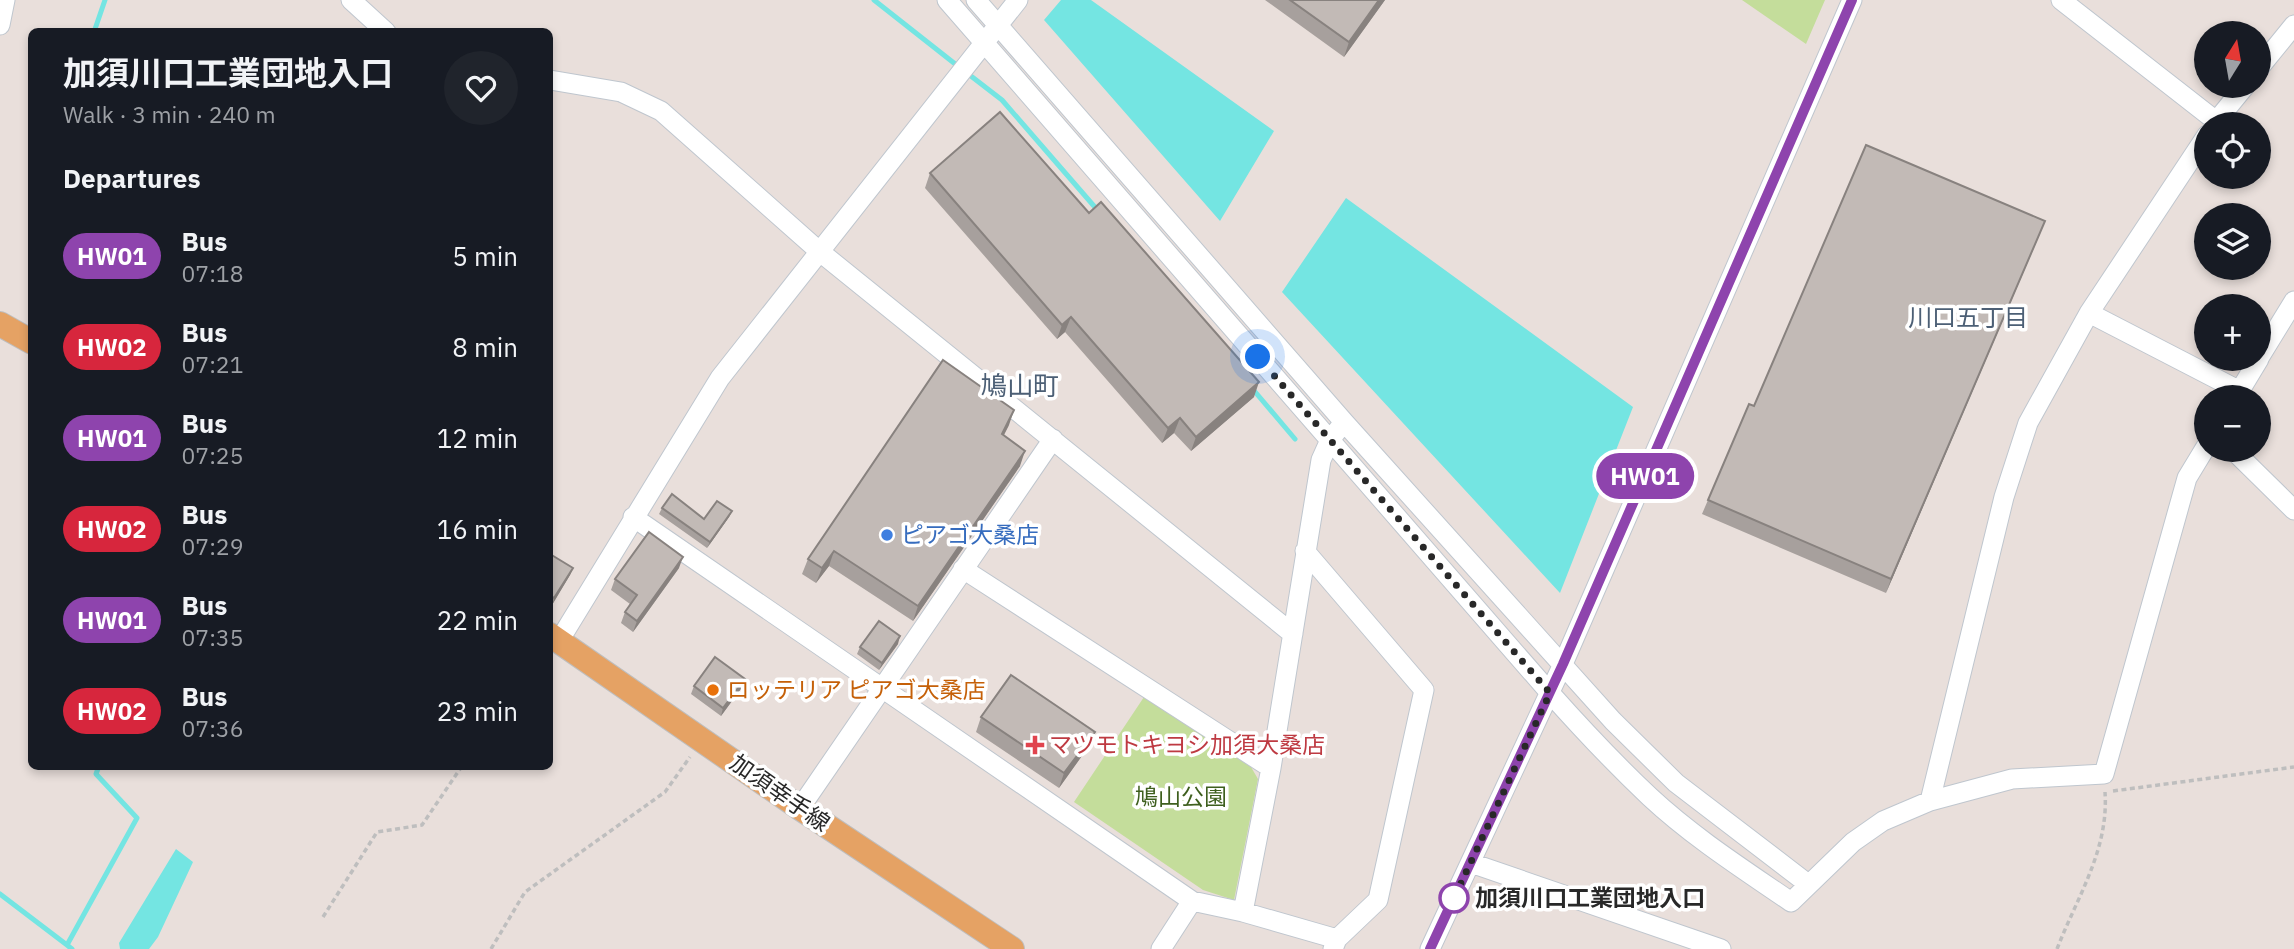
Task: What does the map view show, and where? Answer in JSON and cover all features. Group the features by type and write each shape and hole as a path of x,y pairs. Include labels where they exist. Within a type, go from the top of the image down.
{"main road":[{"path":"0,324 28,340"},
{"name":"加須幸手線","path":"554,638 1012,949"}],"street":[{"path":"0,25 5,0"},
{"path":"351,0 382,28"},
{"path":"947,0 1550,693 1601,748 1652,798 1697,836 1791,902 1853,842 1883,821 1930,801 2012,779 2101,774 2187,478 2197,462"},
{"path":"976,0 1344,422 1613,721 1676,783 1808,884"},
{"path":"554,638 720,378 1018,0"},
{"path":"1430,949 1563,664 1852,0"},
{"path":"2061,0 2194,112"},
{"path":"2272,52 2294,25"},
{"path":"553,80 621,92 661,111 819,251 1293,634"},
{"path":"2224,112 2235,98"},
{"path":"1930,801 2004,497 2028,423 2089,313 2194,154"},
{"path":"2271,339 2294,301"},
{"path":"2089,313 2221,385"},
{"path":"1243,912 1271,768 1321,460 1330,440 1344,422"},
{"path":"800,807 1053,439"},
{"path":"2245,462 2294,510"},
{"path":"633,517 883,686 1192,901 1243,912 1335,944 1378,900 1424,690 1305,551"},
{"path":"963,569 1271,768"},
{"path":"1471,863 1721,949"},
{"path":"1161,949 1192,901"}],"path":[{"path":"491,949 526,892 665,792 703,740"},
{"path":"2101,774 2112,791 2294,767"},
{"path":"323,917 377,832 422,825 459,770"},
{"path":"2057,949 2094,867 2106,802 2101,774"}],"green space":[{"path":"1742,0 1825,0 1806,44"},
{"name":"鳩山公園","path":"1144,697 1251,767 1258,779 1234,900 1203,890 1074,802"}],"water":[{"path":"1061,0 1091,0 1274,131 1220,221 1044,20"},
{"path":"1346,198 1633,407 1560,593 1282,292"},
{"path":"176,849 193,862 158,937 149,949 120,949 119,943"}],"building":[{"path":"1290,0 1379,0 1349,42"},
{"path":"1000,112 1089,213 1101,202 1259,382 1196,437 1180,418 1168,428 1071,317 1062,325 930,173"},
{"path":"1866,145 2045,221 1891,579 1708,500 1749,404 1754,406"},
{"path":"943,360 1014,410 1002,434 1025,451 918,606 834,551 822,568 808,559"},
{"path":"672,494 704,519 717,501 732,511 710,542 662,508"},
{"path":"649,532 683,557 637,621 625,612 637,595 615,579"},
{"path":"553,556 573,568 553,597"},
{"path":"879,621 900,636 882,663 860,647"},
{"path":"715,657 745,679 723,708 694,686"},
{"path":"1011,675 1095,732 1064,773 981,717"}],"waterway":[{"path":"95,28 105,0"},
{"path":"874,0 959,67"},
{"path":"967,73 1002,100 1100,213"},
{"path":"1251,387 1295,439"},
{"path":"72,949 67,945 137,818 96,774 98,770"},
{"path":"0,894 67,945"}],"bus line":[{"name":"HW01","path":"1430,949 1563,664 1852,0"}],"place":[{"name":"ピアゴ大桑店","path":"887,535"},
{"name":"ロッテリア ピアゴ大桑店","path":"713,690"},
{"name":"マツモトキヨシ加須大桑店","path":"1035,745"},
{"name":"加須川口工業団地入口","path":"1454,898"}],"district":[{"name":"川口五丁目","path":"1968,318"},
{"name":"鳩山町","path":"1020,386"}],"route":[{"path":"1258,357 1550,693 1454,898"}]}
